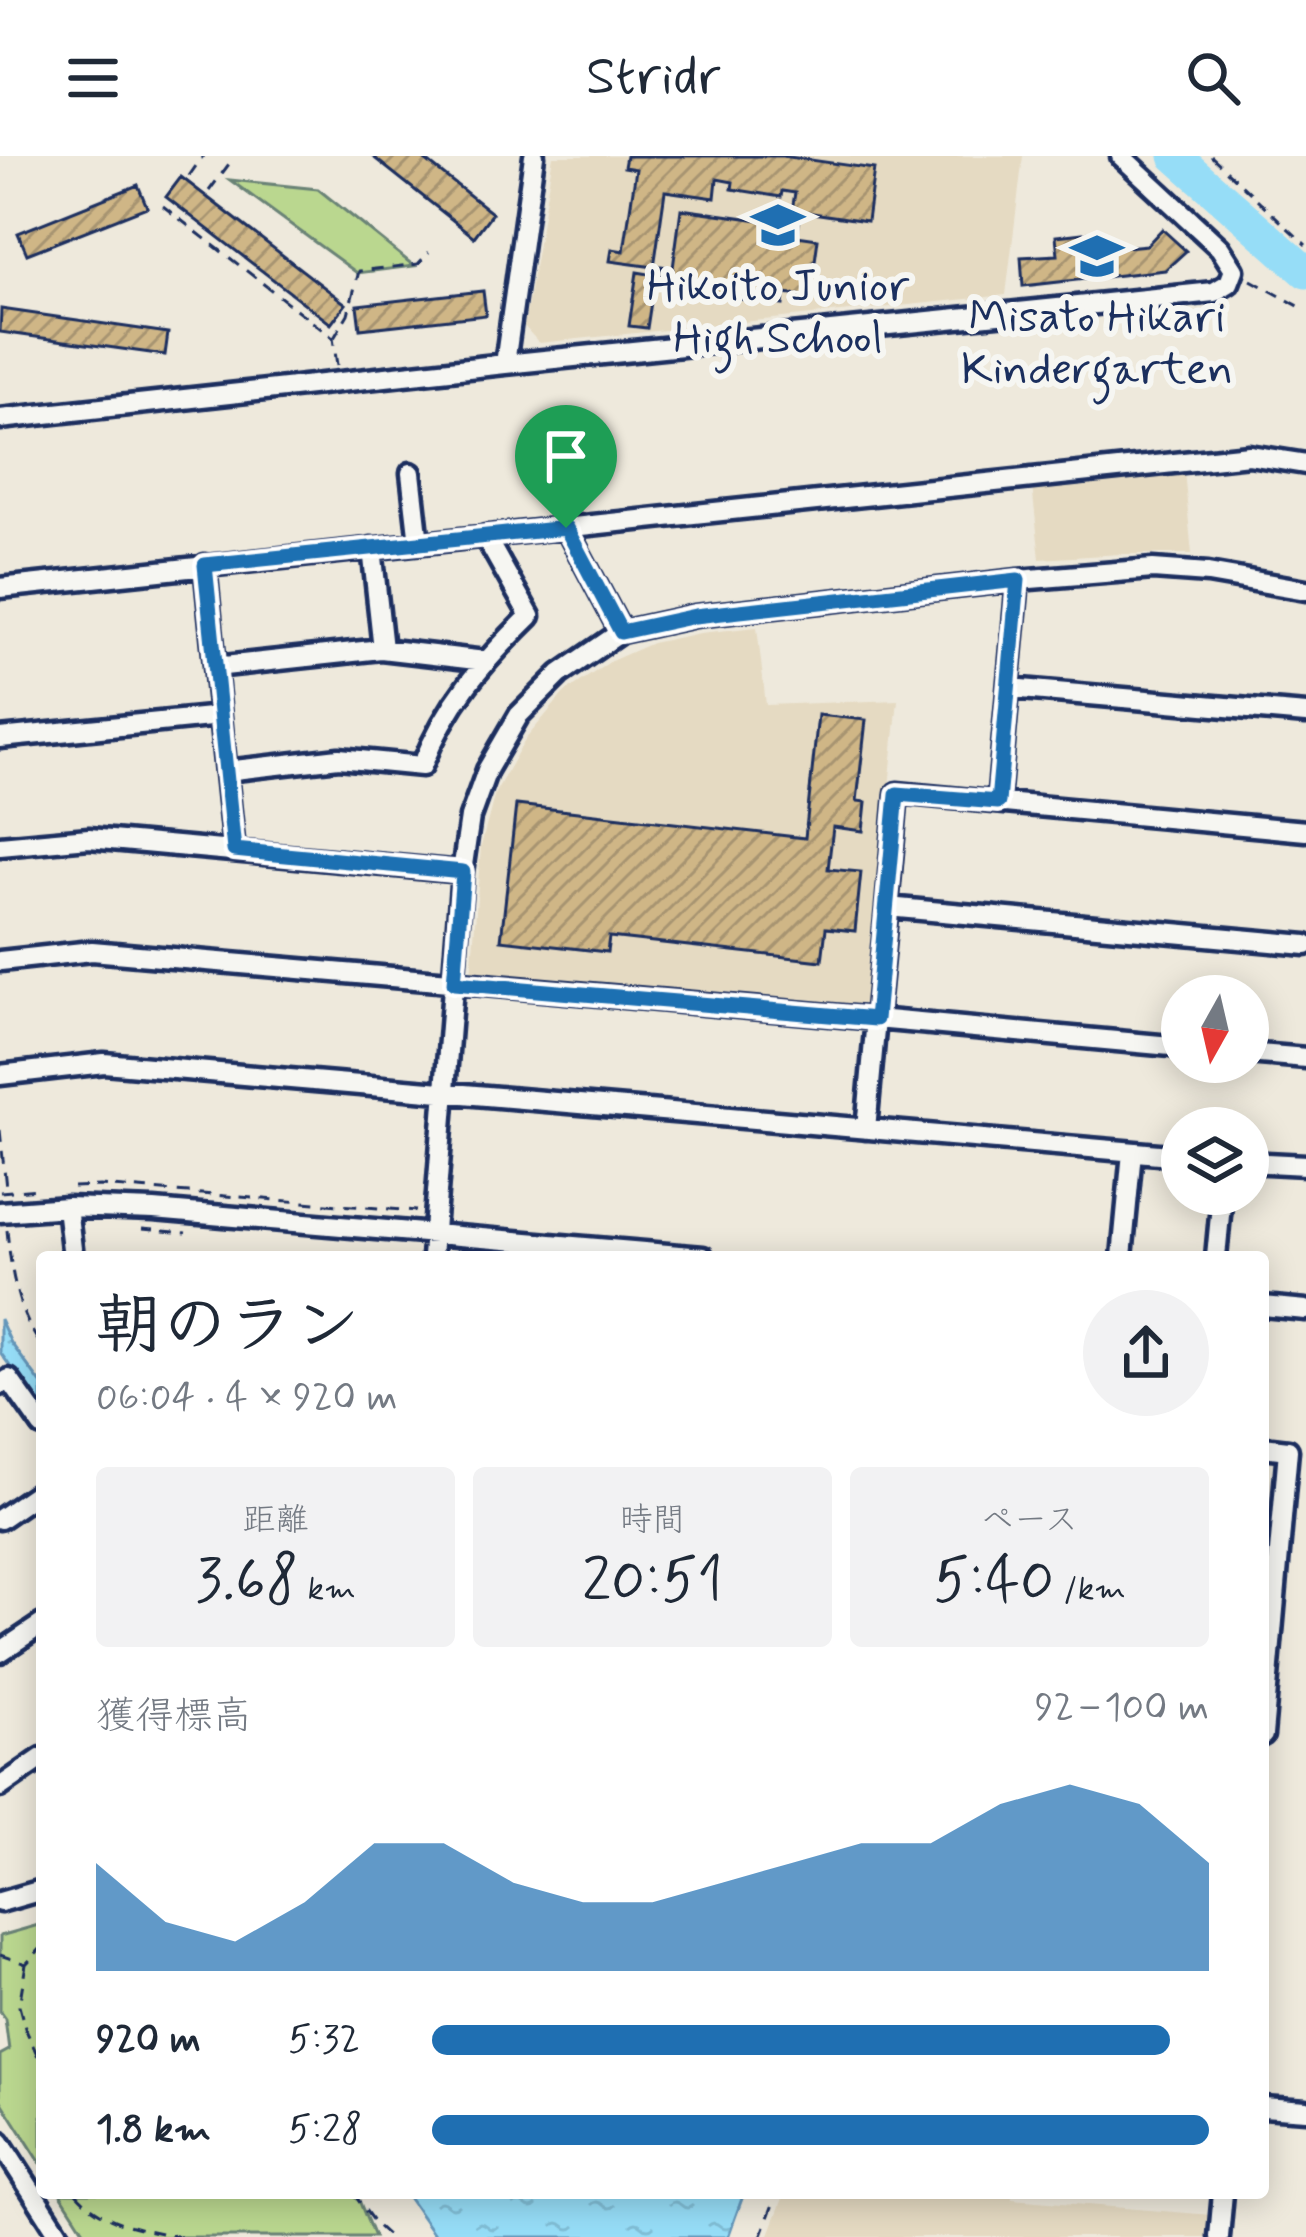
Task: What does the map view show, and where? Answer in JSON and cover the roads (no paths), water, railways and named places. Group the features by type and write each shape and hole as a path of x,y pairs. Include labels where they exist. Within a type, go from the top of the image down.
{"street":[{"path":"505,364 534,156"},
{"path":"0,419 1214,292 1229,283 1234,270 1220,248 1121,156"},
{"path":"0,587 1249,455 1306,464"},
{"path":"411,473 419,543"},
{"path":"566,528 621,632"},
{"path":"226,771 339,758 422,766 434,736 468,681 530,616 485,536"},
{"path":"372,548 383,650"},
{"path":"205,565 234,850"},
{"path":"433,1251 470,818 487,770 520,715 560,674 621,632 695,616 1153,569 1306,590"},
{"path":"998,802 1018,580"},
{"path":"215,667 383,650 484,661"},
{"path":"1010,688 1306,714"},
{"path":"0,738 220,716"},
{"path":"866,1129 897,794 1306,831"},
{"path":"0,846 89,838 463,872"},
{"path":"887,908 1306,945"},
{"path":"0,961 92,951 1161,1045"},
{"path":"1269,1055 1306,1058"},
{"path":"0,1075 104,1063 1161,1154"},
{"path":"1123,1251 1132,1152"},
{"path":"1269,1163 1306,1165"},
{"path":"3,1207 154,1210 633,1251"},
{"path":"67,1207 72,1251"},
{"path":"1217,1251 1220,1215"},
{"path":"1269,1307 1306,1310"},
{"path":"0,1385 9,1379 36,1417"},
{"path":"1269,1448 1288,1450 1271,1556 1269,1610"},
{"path":"0,1519 36,1494"},
{"path":"0,1652 36,1628"},
{"path":"0,1787 36,1763"},
{"path":"0,1902 36,1892"},
{"path":"1269,2107 1306,2110"},
{"path":"0,2142 36,2197"},
{"path":"37,2199 62,2237"},
{"path":"1220,2237 1223,2199"}],"water":[{"path":"0,1319 36,1377 36,1403 0,1352"},
{"path":"409,2199 742,2199 728,2237 436,2237"}],"waterway":[{"path":"1175,156 1306,272"}],"place":[{"name":"Hikoito Junior High School","path":"778,225"},
{"name":"Misato Hikari Kindergarten","path":"1097,256"}]}
